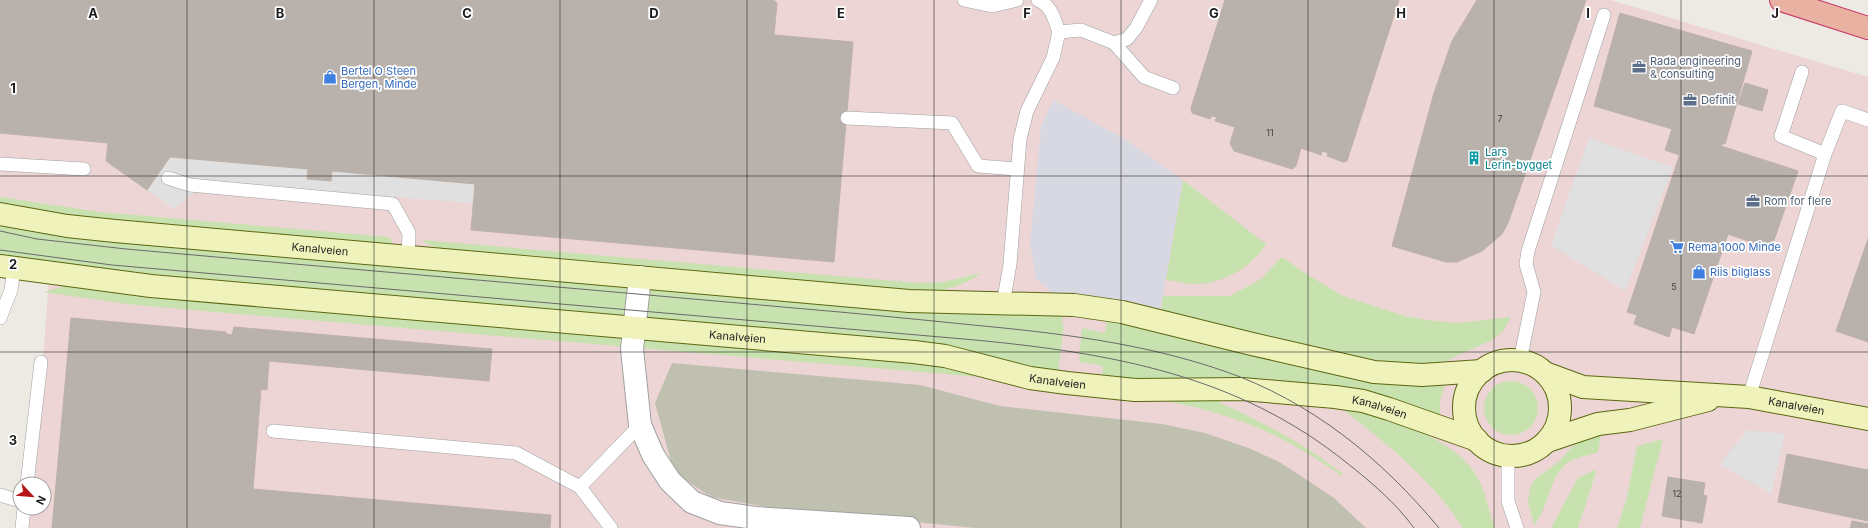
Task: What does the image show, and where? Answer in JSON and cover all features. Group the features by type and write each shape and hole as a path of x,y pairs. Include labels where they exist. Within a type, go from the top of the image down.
{"highway":[{"path":"1781,0 1868,28"}],"main road":[{"name":"Kanalveien","path":"0,214 80,228 909,301 1074,305 1122,312 1259,346 1374,372 1422,375 1482,371"},
{"name":"Kanalveien","path":"7,267 151,286 945,356 1023,377 1135,390 1242,389 1334,397 1362,401 1477,440"},
{"path":"1506,360 1520,361 1534,365 1545,373 1554,385 1559,399 1560,414 1556,428 1547,441 1536,449 1522,455 1508,456 1486,448 1477,440 1468,424 1464,405 1467,392 1473,380 1482,371 1493,364 1506,360"},
{"name":"Kanalveien","path":"1545,373 1583,387 1648,389 1749,397 1868,419"},
{"name":"Kanalveien","path":"1547,441 1598,424 1630,420 1725,395"}],"street":[{"path":"640,277 632,349 640,425 653,455 670,481 692,502 720,513 755,518 909,528"}],"lane":[{"path":"964,0 992,6 1017,0"},
{"path":"1004,304 1010,264 1020,139 1027,111 1053,58 1059,32 1052,13 1045,3 1038,0"},
{"path":"1114,43 1127,39 1136,28 1151,0"},
{"path":"1520,361 1534,292 1526,264 1528,251 1604,15"},
{"path":"1059,32 1080,30 1114,43 1144,77 1173,88"},
{"path":"1802,72 1781,136 1826,154"},
{"path":"1749,397 1826,154 1842,111 1868,120"},
{"path":"847,118 952,123 978,166 1017,169"},
{"path":"0,164 84,169"},
{"path":"168,178 190,185 393,204 409,233 408,257"},
{"path":"0,318 11,290 7,267"},
{"path":"28,476 41,362"},
{"path":"580,487 640,425"},
{"path":"273,431 516,453 580,487 611,528"},
{"path":"1508,456 1508,501 1517,528"},
{"path":"0,495 12,499"},
{"path":"22,528 23,516"}],"shaded area":[{"path":"0,0 1611,0 1868,77 1868,528 29,528 30,516 52,516 52,476 34,476 54,218 0,209"},
{"path":"1053,100 1125,139 1183,180 1160,311 1052,292 1036,279 1030,244 1041,126"},
{"path":"1589,138 1673,167 1625,291 1551,245"},
{"path":"170,157 308,169 308,179 331,181 332,171 475,184 473,203 205,183 174,209 147,190"},
{"path":"672,363 920,385 1000,406 1162,424 1205,433 1251,449 1281,463 1334,498 1366,528 976,528 772,508 711,497 674,472 655,403"},
{"path":"1747,430 1785,434 1771,494 1720,464"}],"green space":[{"path":"1183,180 1266,244 1254,260 1238,272 1220,280 1200,284 1166,280"},
{"path":"0,197 100,212 388,237 391,239 392,245 166,228 0,206"},
{"path":"0,222 1063,314 1062,326 1064,326 1058,374 0,259"},
{"path":"423,240 918,283 943,282 982,273 955,287 926,292 443,252 424,242"},
{"path":"1282,257 1343,296 1405,316 1426,320 1458,323 1511,317 1503,331 1492,340 1446,361 1423,364 1369,360 1161,311 1163,296 1230,296 1261,279"},
{"path":"61,287 82,287 925,362 1004,379 192,310 127,304 44,292"},
{"path":"1107,319 1173,335 1215,350 1236,359 1274,383 1136,380 1102,377 1103,366 1079,362 1082,328 1105,333"},
{"path":"1193,340 1445,383 1440,401 1440,416 1396,400 1278,384 1239,360"},
{"path":"1511,381 1521,383 1530,389 1536,398 1538,408 1536,418 1530,427 1521,433 1511,435 1501,433 1492,427 1486,418 1484,408 1486,398 1492,389 1501,383"},
{"path":"1144,398 1215,398 1221,401 1220,403 1253,418 1299,444 1329,463 1343,474 1342,476 1296,446 1248,424 1224,415 1198,408"},
{"path":"1341,408 1358,411 1395,422 1414,429 1450,448 1464,460 1475,473 1484,493 1495,528 1463,528 1451,510 1423,478 1391,448"},
{"path":"1601,435 1598,452 1572,460 1562,468 1553,483 1543,510 1534,525 1528,502 1530,489 1535,479 1557,463 1573,446 1582,440"},
{"path":"1663,439 1640,528 1617,528 1626,501 1637,446"},
{"path":"1597,469 1578,528 1551,528 1578,478"}],"building":[{"path":"0,0 774,0 777,3 774,35 853,42 834,262 471,230 475,184 332,171 331,181 307,179 308,169 170,157 147,190 106,161 108,143 0,133"},
{"path":"1225,0 1399,0 1347,161 1343,162 1327,156 1328,153 1322,151 1321,155 1301,148 1296,166 1292,169 1234,151 1230,143 1235,127 1215,121 1217,117 1211,116 1210,119 1192,113 1191,108"},
{"name":"Lars Lerin-bygget","path":"1477,0 1586,0 1508,223 1502,234 1482,251 1457,262 1446,262 1392,246 1434,93 1452,41"},
{"path":"1620,13 1752,51 1725,144 1687,133 1679,155 1665,150 1672,129 1594,106"},
{"path":"1745,83 1768,90 1762,111 1738,104"},
{"path":"1687,133 1723,143 1721,146 1798,171 1771,249 1728,234 1694,334 1672,327 1669,337 1634,324 1637,315 1627,312"},
{"path":"1868,239 1868,342 1836,331"},
{"path":"71,318 226,332 226,334 232,335 234,327 492,349 489,381 269,361 267,390 261,389 253,489 551,515 550,528 52,528"},
{"path":"1787,454 1868,470 1868,521 1778,502"},
{"path":"1668,477 1705,483 1703,495 1707,496 1702,523 1662,516"},
{"path":"1852,521 1868,524 1868,528 1850,528"}],"tram line":[{"path":"0,231 37,239 126,249 1005,328 1100,340 1131,346 1193,361 1224,371 1286,398 1343,435 1369,456 1394,479 1439,528"},
{"path":"0,250 112,265 1026,345 1124,361 1171,373 1217,389 1262,408 1305,433 1347,463 1391,501 1414,528"}],"place":[{"name":"Rada engineering & consulting","path":"1639,67"},
{"name":"Bertel O Steen Bergen, Minde","path":"330,77"},
{"name":"Definit","path":"1690,100"},
{"name":"Lars Lerin-bygget","path":"1474,158"},
{"name":"Rom for flere","path":"1753,201"},
{"name":"Rema 1000 Minde","path":"1677,247"},
{"name":"Riis bilglass","path":"1699,272"}]}
